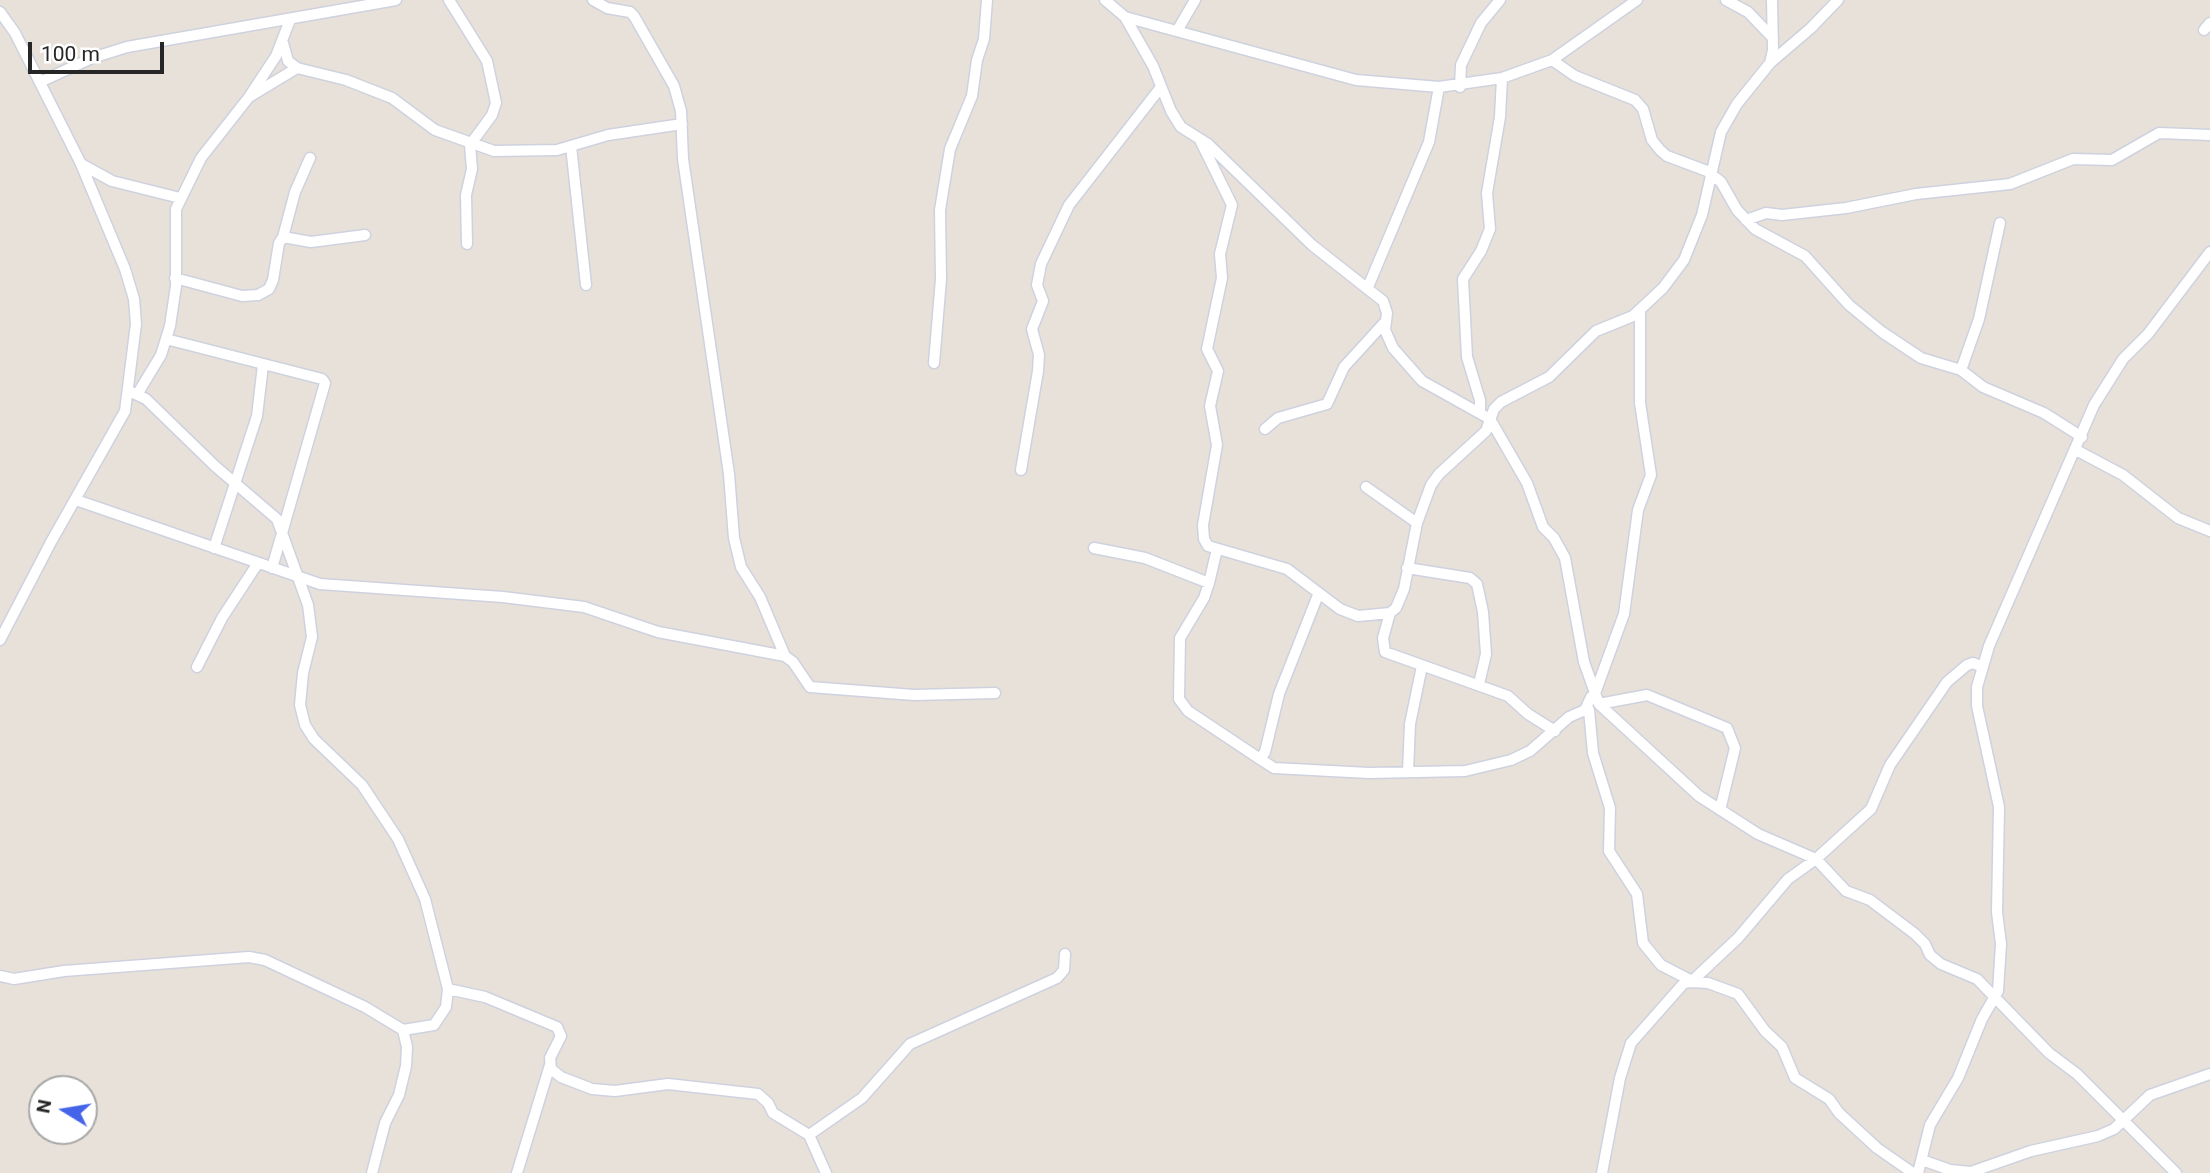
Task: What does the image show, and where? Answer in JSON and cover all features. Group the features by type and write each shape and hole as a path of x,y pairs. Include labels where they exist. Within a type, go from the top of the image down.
{"street":[{"path":"40,82 92,58 128,47 396,0"},
{"path":"449,0 487,61 496,103 492,115 470,145 471,169 466,195 467,244"},
{"path":"593,0 607,8 630,12 634,16 674,86 729,474 734,538 741,567 760,597 785,656 810,687 915,695 995,693"},
{"path":"934,363 941,279 940,210 945,175 950,149 972,96 977,60 984,39 987,0"},
{"path":"1105,0 1125,18 1181,127 1228,162 1312,244 1383,301 1387,313 1385,330 1393,348 1422,381 1490,419 1527,483 1543,527 1555,538 1565,558 1592,705 1593,753 1610,808 1608,851 1637,894 1640,932 1646,949 1672,973 1690,981 1709,983 1738,994 1765,1031 1782,1047 1792,1073 1800,1083 1829,1099 1839,1114 1877,1149 1913,1173"},
{"path":"1177,32 1195,0"},
{"path":"1460,87 1461,65 1481,23 1500,0"},
{"path":"1125,18 1356,80 1460,87 1502,78 1552,60 1637,0"},
{"path":"1726,0 1748,12 1773,39"},
{"path":"1770,62 1773,39 1772,0"},
{"path":"1200,140 1232,205 1220,254 1222,278 1208,349 1218,371 1210,406 1217,445 1202,525 1208,546 1287,569 1318,595 1358,616 1390,613 1396,608 1404,589 1417,523 1431,485 1486,431 1501,402 1549,377 1588,336 1640,310 1662,288 1694,242 1716,145 1727,119 1770,62 1811,28 1838,0"},
{"path":"0,12 40,82 81,164 114,241 134,299 134,392 277,519 300,578 312,636 303,673 300,705 305,725 314,739 362,785 398,839 425,899 448,989 442,1016 434,1025 403,1030 365,1007 265,960 249,957 64,971 14,979 0,976"},
{"path":"0,640 134,392 151,374 166,338 175,278 175,217 180,198 201,158 249,97 283,43 290,20"},
{"path":"283,43 288,61 297,68 346,80 393,98 435,130 470,145 494,151 557,150 608,135 681,124"},
{"path":"1552,60 1575,76 1635,100 1643,110 1652,140 1660,150 1711,175 1725,188 1746,220 1766,237 1805,256 1849,305 1882,332 1921,358 1961,370 1983,387 2043,413 2082,437"},
{"path":"249,97 297,68"},
{"path":"1480,413 1480,400 1467,357 1463,279 1481,251 1490,229 1487,193 1500,117 1502,78"},
{"path":"1021,470 1038,371 1039,355 1032,329 1043,301 1037,285 1041,264 1069,205 1161,87"},
{"path":"1368,287 1429,142 1439,87"},
{"path":"1746,220 1766,213 1782,215 1846,208 1916,194 2010,184 2073,159 2112,160 2127,154 2159,133 2210,135"},
{"path":"571,146 586,285"},
{"path":"175,278 242,296 258,295 269,289 274,280 279,243 295,192 310,158"},
{"path":"81,164 112,181 180,198"},
{"path":"1961,370 1979,319 2000,223"},
{"path":"283,237 311,242 365,235"},
{"path":"1918,1173 1930,1125 1958,1078 1982,1019 1998,991 2001,944 1997,912 1999,807 1978,720 1977,687 1994,632 2094,405 2123,359 2148,334 2210,252"},
{"path":"1592,705 1624,614 1635,529 1651,475 1640,403 1640,310"},
{"path":"1265,429 1278,418 1327,404 1344,367 1385,322"},
{"path":"166,338 322,379 326,386 272,568"},
{"path":"214,548 238,482 257,416 263,365"},
{"path":"2076,450 2123,475 2178,518 2210,531"},
{"path":"1366,487 1417,523"},
{"path":"76,500 300,578 340,588 392,588 584,607 658,632 785,656"},
{"path":"1094,548 1145,558 1209,583"},
{"path":"1217,549 1204,598 1180,638 1179,699 1188,711 1274,768 1369,773 1465,771 1511,760 1530,751 1569,717 1592,705 1647,695 1727,728 1735,748 1720,810"},
{"path":"197,667 222,618 258,563"},
{"path":"1407,568 1470,578 1477,584 1483,612 1486,654 1479,684"},
{"path":"1260,758 1279,694 1318,595"},
{"path":"1390,613 1383,638 1385,652 1508,696 1555,731"},
{"path":"1602,1173 1620,1079 1631,1043 1684,984 1738,938 1788,879 1816,859 1871,808 1890,765 1947,682 1973,663 1983,667"},
{"path":"1408,772 1410,724 1422,666"},
{"path":"1592,705 1699,796 1770,840 1816,859 1846,891 1870,900 1915,934 1925,944 1930,955 1948,967 1969,973 2049,1054 2077,1074 2176,1173"},
{"path":"808,1135 862,1098 910,1044 1056,978 1065,970 1065,954"},
{"path":"448,989 485,997 557,1027 561,1036 550,1058 517,1173"},
{"path":"407,1047 424,1028"},
{"path":"372,1173 385,1123 401,1088 407,1047 403,1030"},
{"path":"550,1065 561,1077 592,1089 615,1091 668,1084 758,1094 768,1103 773,1113 808,1135 826,1173"},
{"path":"1922,1160 1950,1170 1987,1169 2031,1151 2098,1136 2124,1121 2150,1095 2210,1074"}]}
